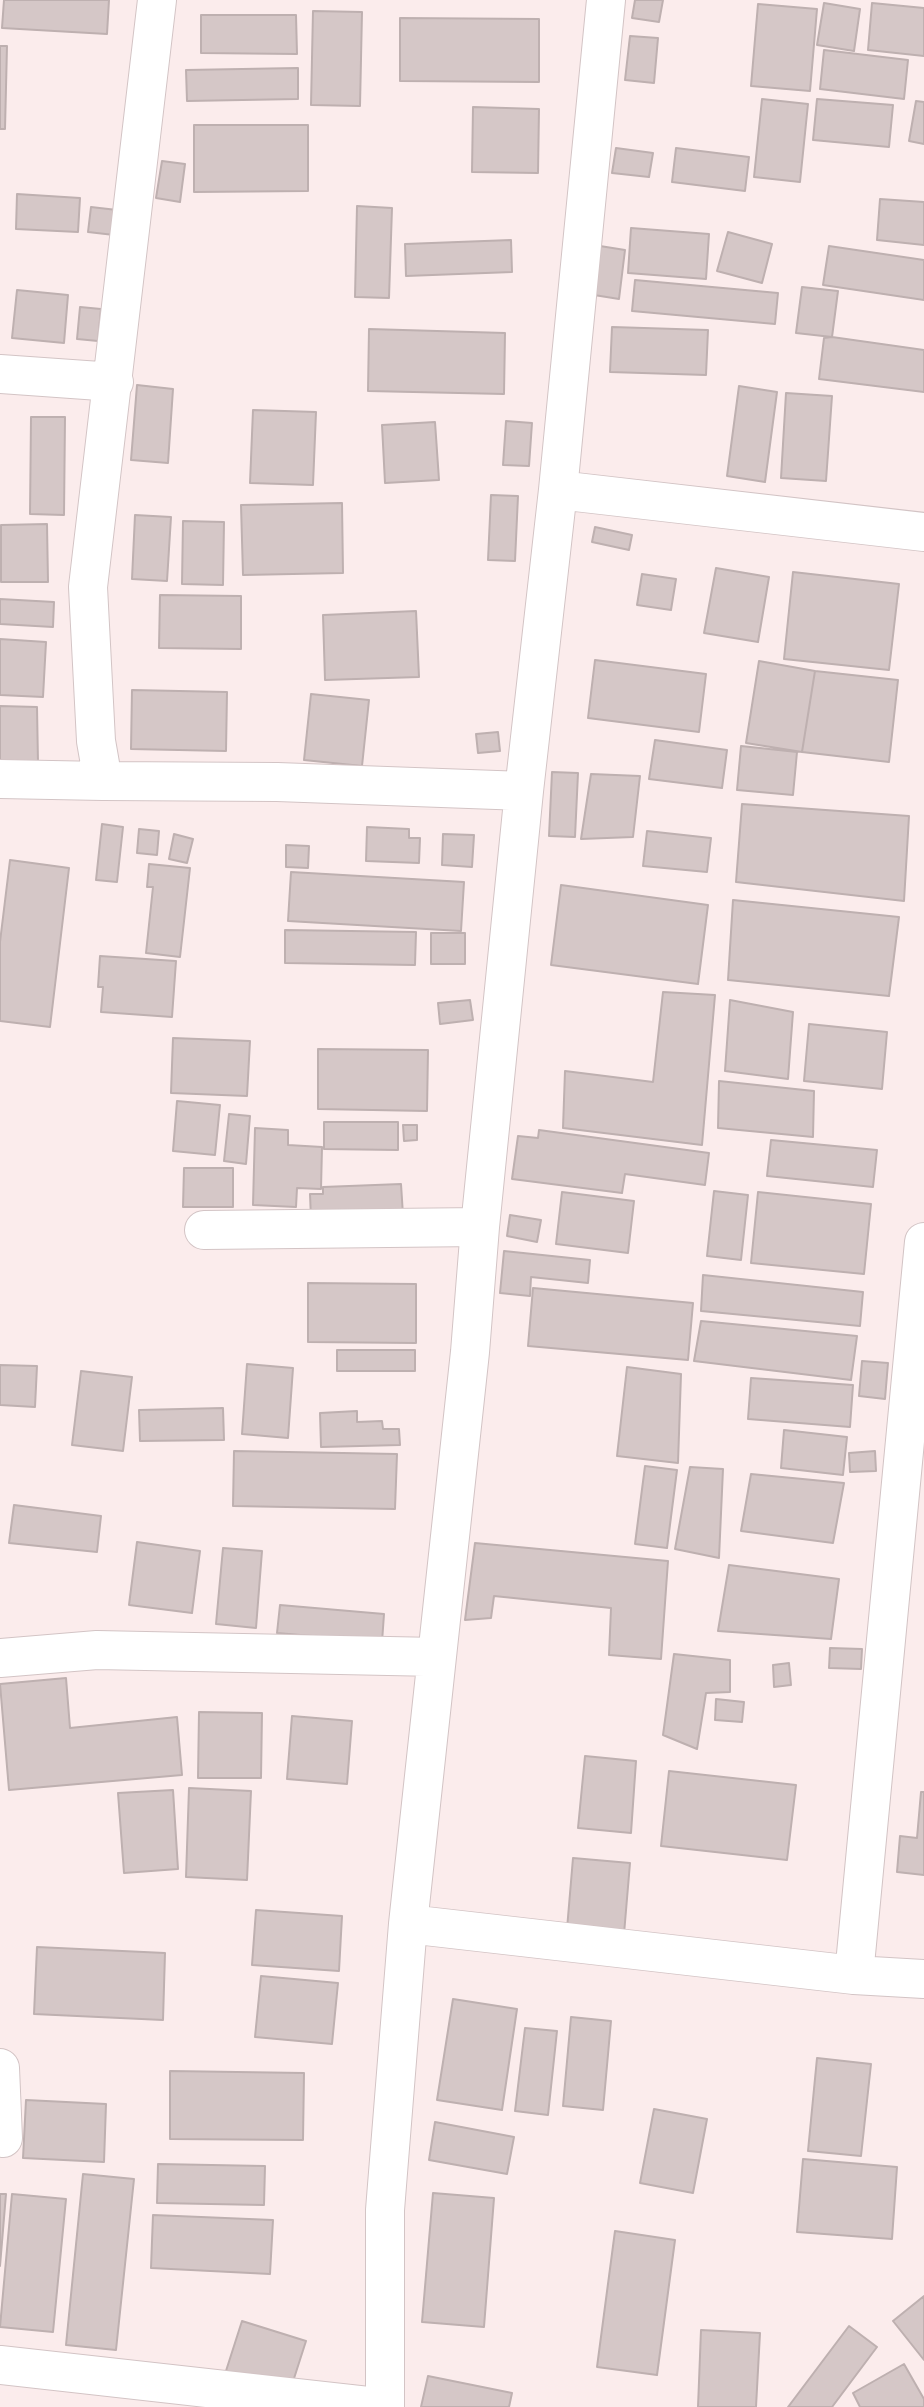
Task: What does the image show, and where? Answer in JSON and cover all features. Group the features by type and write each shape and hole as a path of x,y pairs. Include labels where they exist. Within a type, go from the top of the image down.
{"street":[{"path":"103,780 96,741 88,587 157,0"},
{"path":"385,2407 385,2210 408,1924 470,1352 480,1227 524,791 558,490 606,0"},
{"path":"0,374 114,382"},
{"path":"558,490 924,532"},
{"path":"0,779 277,782 524,791"},
{"path":"204,1230 480,1227"},
{"path":"854,1975 924,1242"},
{"path":"0,1658 97,1650 437,1657"},
{"path":"408,1924 854,1975 924,1979"},
{"path":"0,2067 3,2138"},
{"path":"0,2365 377,2407"}],"building":[{"path":"4,0 109,0 107,34 2,28"},
{"path":"635,0 663,0 659,22 632,18"},
{"path":"824,3 860,9 854,51 817,45"},
{"path":"872,3 924,8 924,56 868,50"},
{"path":"758,4 817,9 810,91 751,86"},
{"path":"313,11 362,12 360,106 311,105"},
{"path":"201,15 296,15 297,54 201,53"},
{"path":"400,18 539,19 539,82 400,81"},
{"path":"630,36 658,38 654,83 625,80"},
{"path":"0,46 7,46 5,129 0,129"},
{"path":"824,50 908,60 904,99 820,89"},
{"path":"298,68 298,99 187,101 186,70"},
{"path":"762,99 808,104 800,182 754,177"},
{"path":"817,99 893,105 889,147 813,140"},
{"path":"916,101 924,102 924,144 909,141"},
{"path":"473,107 539,109 538,173 472,172"},
{"path":"194,125 308,125 308,191 194,192"},
{"path":"616,148 653,153 649,177 612,173"},
{"path":"676,148 749,157 745,191 672,182"},
{"path":"162,161 185,164 180,202 156,198"},
{"path":"17,194 80,198 78,232 16,229"},
{"path":"880,199 924,202 924,245 877,240"},
{"path":"357,206 392,208 389,298 355,297"},
{"path":"91,207 117,210 114,235 88,232"},
{"path":"631,228 709,234 706,279 628,273"},
{"path":"728,232 772,244 762,283 717,271"},
{"path":"511,240 512,272 406,276 405,244"},
{"path":"600,246 625,250 619,299 594,295"},
{"path":"829,246 924,260 924,300 823,285"},
{"path":"635,280 778,293 775,324 632,311"},
{"path":"802,287 838,291 832,337 796,333"},
{"path":"17,290 68,295 64,343 12,338"},
{"path":"80,307 101,309 98,341 77,339"},
{"path":"612,327 708,330 706,375 610,372"},
{"path":"369,329 505,333 504,394 368,391"},
{"path":"824,338 924,350 924,392 819,379"},
{"path":"137,385 173,389 168,463 131,460"},
{"path":"739,386 777,392 765,482 727,476"},
{"path":"786,393 832,396 826,481 781,478"},
{"path":"253,410 316,412 313,485 250,483"},
{"path":"31,417 65,417 64,515 30,514"},
{"path":"506,421 532,423 529,466 503,465"},
{"path":"435,422 439,480 385,483 382,425"},
{"path":"491,495 518,496 515,561 488,560"},
{"path":"342,503 343,573 243,575 241,505"},
{"path":"135,515 171,517 167,581 132,579"},
{"path":"183,521 224,522 223,585 182,584"},
{"path":"47,524 48,582 1,582 1,525"},
{"path":"595,527 632,535 629,550 592,542"},
{"path":"716,568 769,577 758,642 704,633"},
{"path":"793,572 899,584 889,670 784,659"},
{"path":"642,574 676,579 671,610 637,605"},
{"path":"160,595 241,596 241,649 159,648"},
{"path":"0,599 54,602 53,627 0,624"},
{"path":"416,611 419,677 325,680 323,615"},
{"path":"0,639 46,642 43,697 0,695"},
{"path":"595,660 706,674 699,732 588,718"},
{"path":"759,661 815,671 802,752 746,743"},
{"path":"815,671 898,680 889,762 802,752"},
{"path":"132,690 227,692 226,751 131,749"},
{"path":"311,694 369,700 362,766 304,760"},
{"path":"0,706 37,707 38,763 0,763"},
{"path":"498,732 500,751 478,753 476,734"},
{"path":"655,740 727,750 722,788 649,779"},
{"path":"741,746 797,752 793,795 737,790"},
{"path":"552,772 578,773 575,837 549,836"},
{"path":"591,774 640,776 633,837 581,839"},
{"path":"742,804 909,816 904,901 736,882"},
{"path":"102,824 123,827 117,882 96,880"},
{"path":"367,827 409,829 409,838 420,838 419,863 366,861"},
{"path":"139,829 159,831 157,855 137,853"},
{"path":"647,831 711,838 707,872 643,866"},
{"path":"174,834 193,839 187,863 169,859"},
{"path":"443,834 474,835 472,867 442,865"},
{"path":"286,845 309,846 308,868 286,867"},
{"path":"10,860 69,868 50,1027 0,1021 0,942"},
{"path":"149,864 190,868 180,957 146,953 153,887 147,887"},
{"path":"291,872 464,882 461,931 288,921"},
{"path":"561,885 708,905 698,984 551,965"},
{"path":"733,900 899,917 889,996 728,980"},
{"path":"285,930 416,932 415,965 285,963"},
{"path":"431,933 465,933 465,964 431,964"},
{"path":"100,956 176,961 172,1017 101,1012 103,987 98,987"},
{"path":"663,992 715,995 702,1145 563,1128 565,1071 653,1082"},
{"path":"470,1000 473,1020 440,1024 438,1003"},
{"path":"730,1000 793,1012 788,1079 725,1071"},
{"path":"809,1024 887,1032 882,1089 804,1081"},
{"path":"173,1038 250,1041 247,1096 171,1093"},
{"path":"318,1049 428,1050 427,1111 318,1109"},
{"path":"719,1081 814,1091 813,1137 718,1128"},
{"path":"177,1101 220,1105 215,1155 173,1151"},
{"path":"229,1114 250,1116 246,1164 224,1161"},
{"path":"324,1122 398,1122 398,1150 324,1149"},
{"path":"403,1125 417,1125 417,1140 404,1141"},
{"path":"255,1128 288,1130 288,1145 322,1147 321,1189 297,1188 296,1207 253,1205"},
{"path":"539,1130 709,1153 705,1185 625,1174 622,1193 512,1179 518,1136 538,1138"},
{"path":"771,1140 877,1150 873,1187 767,1176"},
{"path":"184,1168 233,1168 233,1207 183,1207"},
{"path":"401,1184 403,1215 311,1219 310,1194 323,1194 323,1187"},
{"path":"714,1191 748,1195 741,1260 707,1256"},
{"path":"562,1192 634,1201 628,1253 556,1244"},
{"path":"758,1192 871,1204 864,1274 751,1263"},
{"path":"510,1215 541,1220 537,1242 507,1236"},
{"path":"504,1251 590,1260 588,1283 531,1277 530,1296 500,1293"},
{"path":"703,1275 863,1292 860,1326 701,1311"},
{"path":"308,1283 416,1284 416,1343 308,1342"},
{"path":"533,1288 693,1303 688,1360 528,1346"},
{"path":"701,1321 857,1336 851,1380 694,1361"},
{"path":"337,1350 415,1350 415,1371 337,1371"},
{"path":"862,1361 888,1363 885,1399 859,1396"},
{"path":"247,1364 293,1368 288,1438 242,1434"},
{"path":"0,1365 37,1366 35,1407 0,1405"},
{"path":"627,1367 681,1374 678,1463 617,1456"},
{"path":"81,1371 132,1377 123,1451 72,1445"},
{"path":"751,1378 853,1385 850,1427 748,1419"},
{"path":"223,1408 224,1440 140,1441 139,1410"},
{"path":"357,1411 357,1422 382,1421 383,1429 399,1429 400,1445 321,1447 320,1413"},
{"path":"784,1430 847,1437 843,1475 781,1468"},
{"path":"234,1451 397,1454 395,1509 233,1506"},
{"path":"875,1451 876,1471 850,1472 849,1453"},
{"path":"645,1466 677,1470 667,1548 635,1544"},
{"path":"690,1467 723,1469 719,1558 675,1549"},
{"path":"751,1474 844,1483 833,1543 741,1531"},
{"path":"14,1505 101,1516 97,1552 9,1543"},
{"path":"137,1542 200,1551 192,1613 129,1605"},
{"path":"475,1543 668,1561 661,1659 609,1655 611,1608 494,1596 491,1618 465,1620"},
{"path":"223,1548 262,1551 256,1628 216,1624"},
{"path":"729,1565 839,1579 831,1639 718,1631"},
{"path":"280,1605 384,1614 382,1642 277,1633"},
{"path":"830,1648 862,1649 861,1669 829,1668"},
{"path":"674,1654 730,1660 730,1692 706,1693 697,1749 663,1735"},
{"path":"789,1663 791,1685 774,1687 773,1665"},
{"path":"66,1678 70,1728 177,1717 182,1775 9,1790 0,1684"},
{"path":"716,1699 744,1702 742,1722 715,1720"},
{"path":"199,1712 262,1713 261,1778 198,1778"},
{"path":"292,1716 352,1721 347,1784 287,1779"},
{"path":"585,1756 636,1761 631,1833 578,1828"},
{"path":"669,1771 796,1785 787,1860 661,1846"},
{"path":"189,1788 251,1791 247,1880 186,1877"},
{"path":"173,1790 178,1869 124,1873 118,1793"},
{"path":"921,1792 924,1792 924,1875 897,1872 900,1836 917,1838"},
{"path":"573,1858 630,1863 624,1934 567,1929"},
{"path":"256,1910 342,1916 339,1971 252,1965"},
{"path":"37,1947 165,1953 163,2020 34,2014"},
{"path":"261,1976 338,1983 332,2044 255,2037"},
{"path":"453,1999 517,2009 502,2110 437,2100"},
{"path":"571,2017 611,2021 603,2110 563,2106"},
{"path":"525,2028 557,2031 548,2115 515,2111"},
{"path":"817,2058 871,2064 861,2156 808,2151"},
{"path":"170,2071 304,2073 303,2140 170,2139"},
{"path":"26,2100 106,2104 104,2162 23,2158"},
{"path":"654,2109 707,2119 693,2193 640,2183"},
{"path":"435,2122 514,2137 507,2174 429,2160"},
{"path":"803,2159 897,2167 892,2239 797,2232"},
{"path":"158,2164 265,2166 264,2205 157,2203"},
{"path":"83,2174 134,2179 116,2350 66,2345"},
{"path":"433,2193 494,2198 484,2327 422,2322"},
{"path":"0,2194 6,2194 0,2266"},
{"path":"12,2194 66,2199 53,2332 0,2327"},
{"path":"153,2215 273,2220 270,2274 151,2268"},
{"path":"615,2231 675,2240 657,2375 597,2367"},
{"path":"924,2296 924,2360 893,2321"},
{"path":"242,2321 306,2341 289,2394 225,2374"},
{"path":"849,2326 877,2347 832,2407 788,2407"},
{"path":"701,2330 760,2333 756,2407 698,2407"},
{"path":"904,2364 924,2399 924,2407 860,2407 853,2393"},
{"path":"428,2376 512,2393 509,2407 421,2407"}]}
